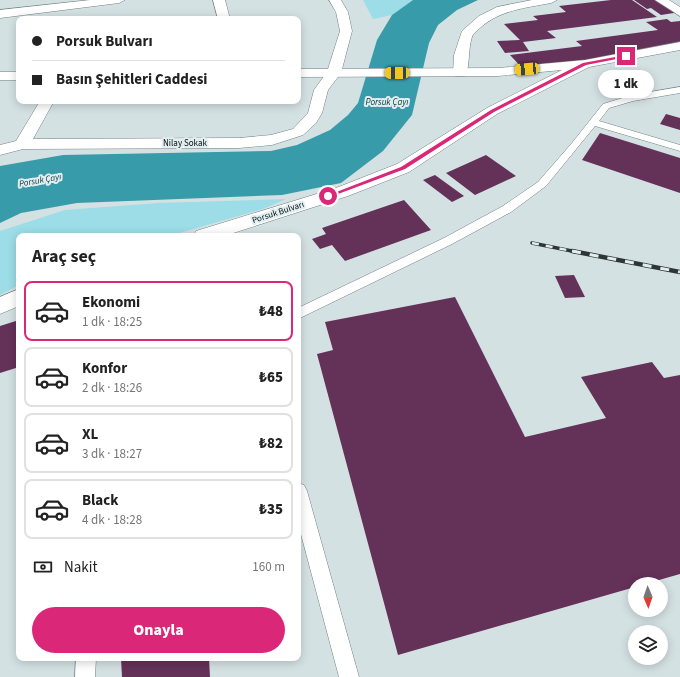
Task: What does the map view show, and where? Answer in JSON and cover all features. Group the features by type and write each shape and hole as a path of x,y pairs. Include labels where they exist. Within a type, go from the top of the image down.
{"street":[{"path":"0,14 119,0"},
{"path":"219,0 223,16"},
{"path":"334,73 346,31 342,12 335,0"},
{"path":"460,73 461,55 466,34 483,19 501,9 551,0"},
{"path":"661,0 680,12"},
{"path":"93,14 99,3"},
{"path":"301,73 498,72 585,64 680,46"},
{"name":"Porsuk Bulvarı","path":"212,233 342,192 403,168 492,111 585,64"},
{"name":"Nilay Sokak","path":"0,150 22,144 239,143 272,140 298,132 308,123 318,108 321,90 334,73"},
{"path":"0,76 16,76"},
{"path":"22,144 45,104"},
{"path":"0,306 16,298"}],"lane":[{"path":"301,313 448,241 507,209 542,184 576,146 606,106 632,98 680,90"},
{"path":"593,122 680,148"},
{"path":"301,502 349,677"},
{"path":"86,661 86,677"}],"shaded area":[{"path":"363,0 413,0 392,15 373,19"},
{"path":"286,199 263,209 179,233 16,233 16,287 0,295 0,231 65,210 158,203"}],"water":[{"name":"Porsuk Çayı","path":"413,0 478,0 457,10 438,25 429,43 412,115 383,151 341,183 282,195 77,203 21,213 0,223 0,166 63,155 271,151 297,145 330,130 348,115 358,103 377,40 392,15"}],"building":[{"path":"611,0 632,0 657,17 547,31 556,38 523,42 529,51 505,53 497,41 520,40 504,24 538,20 533,16 566,12 559,6"},
{"path":"634,0 664,0 680,10 680,12 661,15 651,8 647,9"},
{"path":"667,19 671,22 680,21 680,46 525,71 510,55 582,46 576,41 658,30 646,22"},
{"path":"666,114 680,118 680,130 660,124"},
{"path":"600,133 680,158 680,193 582,160"},
{"path":"486,155 516,176 475,195 446,173"},
{"path":"435,175 464,196 452,202 423,180"},
{"path":"404,200 431,230 345,261 332,245 320,249 312,239 326,234 322,228"},
{"path":"574,275 585,297 565,298 555,276"},
{"path":"455,297 525,437 606,418 581,377 652,362 664,378 680,375 680,574 668,577 628,577 628,589 398,655 317,354 333,350 325,322"},
{"path":"16,321 16,368 0,373 0,326"},
{"path":"121,661 209,661 210,677 122,677"}],"railway":[{"path":"532,243 572,251"},
{"path":"572,251 680,272"},
{"path":"572,251 577,252"}],"route":[{"path":"328,196 403,168 492,111 585,64 626,56"}]}
